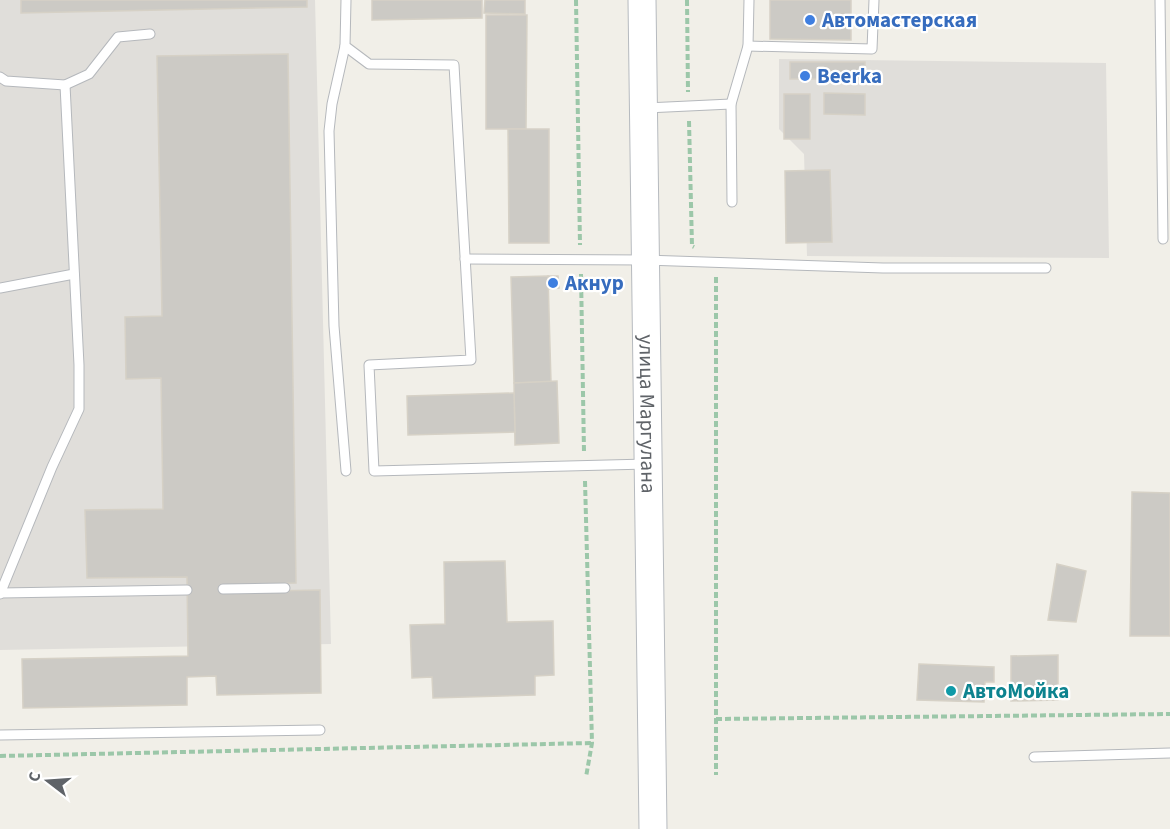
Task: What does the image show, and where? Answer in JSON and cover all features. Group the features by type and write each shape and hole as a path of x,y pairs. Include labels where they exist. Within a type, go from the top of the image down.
{"street":[{"name":"улица Маргулана","path":"642,0 653,829"}],"lane":[{"path":"345,471 334,326 329,131 332,104 345,46 346,0"},
{"path":"732,202 731,104 748,46 749,0"},
{"path":"748,46 872,49 874,0"},
{"path":"1160,0 1163,239"},
{"path":"0,77 6,81 65,85 89,74 118,38 150,34"},
{"path":"345,46 369,64 454,65 471,360 369,365 374,471 648,464"},
{"path":"0,593 52,467 79,409 65,85"},
{"path":"644,108 731,104"},
{"path":"465,259 645,260 883,268 1046,268"},
{"path":"0,288 74,274"},
{"path":"0,583 0,593"},
{"path":"223,589 285,588"},
{"path":"0,593 187,590"},
{"path":"0,735 320,730"},
{"path":"1034,757 1170,753"}],"path":[{"path":"576,0 592,743 586,777"},
{"path":"687,0 692,246 716,263 716,775"},
{"path":"716,719 1170,714"},
{"path":"0,756 592,743"}],"shaded area":[{"path":"0,0 315,0 331,644 0,650"},
{"path":"779,59 1106,63 1109,258 807,256 804,154 779,129"}],"building":[{"path":"21,0 307,0 307,7 21,13"},
{"path":"372,0 482,0 482,18 372,20"},
{"path":"485,0 525,0 525,14 484,13"},
{"name":"Автомастерская","path":"770,0 851,0 851,40 770,39"},
{"path":"486,15 527,15 526,129 486,129"},
{"path":"288,54 296,583 223,585 223,592 320,590 321,693 217,695 216,676 187,677 187,705 23,708 22,659 188,656 187,577 87,578 85,510 163,509 161,378 126,379 125,317 162,316 157,56"},
{"path":"790,62 865,62 865,79 790,79"},
{"path":"824,93 865,94 865,115 824,114"},
{"path":"784,94 810,94 810,139 784,139"},
{"path":"508,129 549,129 549,243 509,243"},
{"path":"830,170 832,242 786,243 785,171"},
{"path":"548,276 551,382 514,383 511,277"},
{"path":"548,276 558,276 559,288 549,289"},
{"path":"557,381 559,443 515,445 514,383"},
{"path":"514,393 515,432 408,435 407,396"},
{"path":"1132,492 1170,493 1170,636 1130,636"},
{"path":"505,561 507,622 553,621 554,675 535,676 535,695 433,698 432,677 412,678 410,625 445,624 444,562"},
{"path":"1057,564 1086,571 1076,622 1048,620"},
{"path":"1058,655 1058,700 1011,701 1011,656"},
{"name":"АвтоМойка","path":"919,664 994,667 994,682 985,682 984,702 917,700"}],"place":[{"name":"Автомастерская","path":"810,20"},
{"name":"Beerka","path":"805,76"},
{"name":"Акнур","path":"553,283"},
{"name":"АвтоМойка","path":"951,691"}]}
